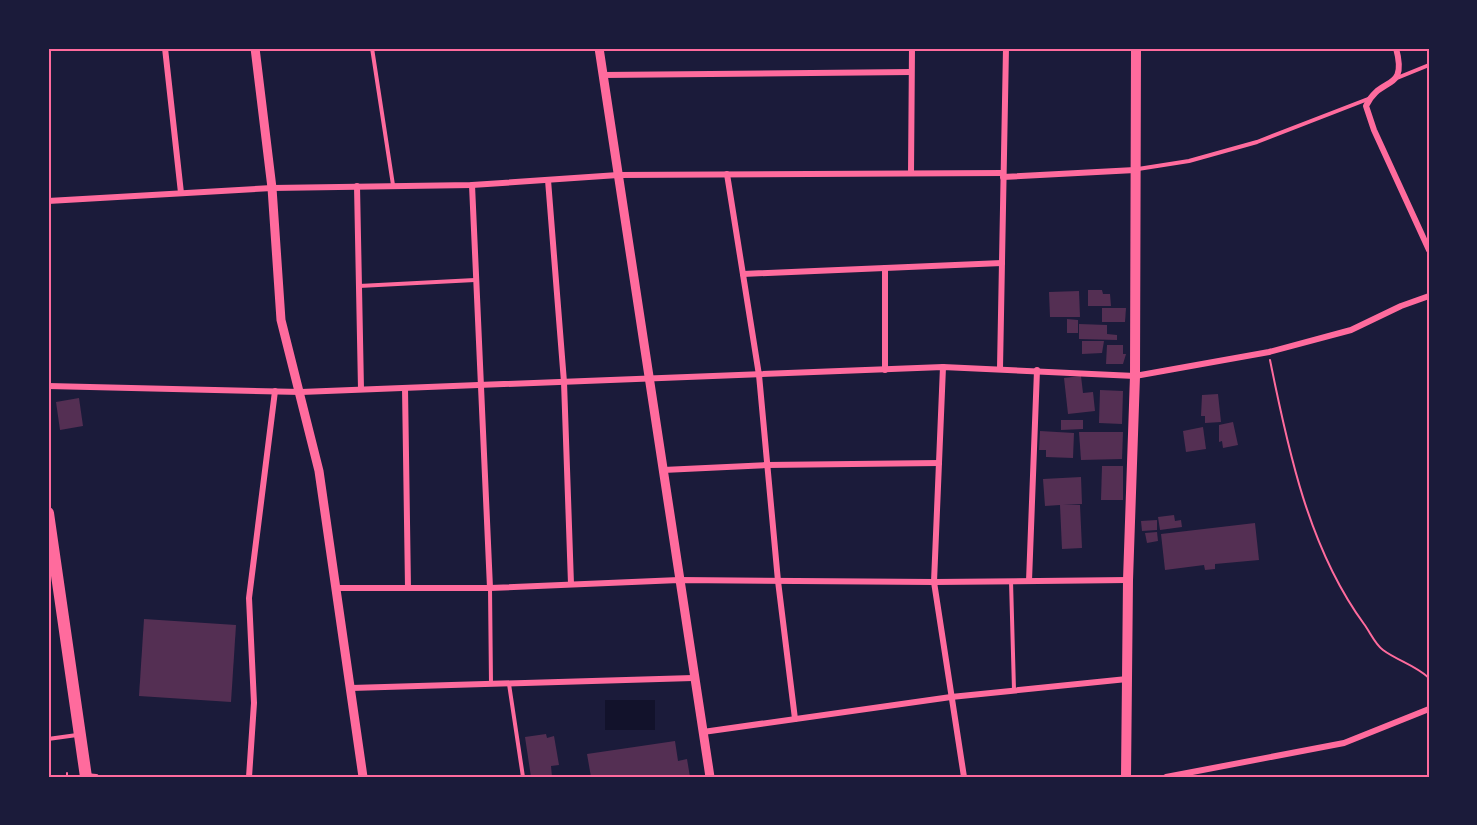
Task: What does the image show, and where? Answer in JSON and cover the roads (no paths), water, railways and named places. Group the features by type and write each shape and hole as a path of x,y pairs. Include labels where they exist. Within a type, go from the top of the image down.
{"highway":[{"path":"48,513 86,777"}],"main road":[{"path":"1126,777 1128,580 1135,376 1136,48"}],"street":[{"path":"165,48 181,193"},
{"path":"255,48 272,188 278,301 319,471 363,777"},
{"path":"599,48 693,678 710,777"},
{"path":"911,173 912,48"},
{"path":"1000,368 1006,48"},
{"path":"1396,48 1401,67 1397,78 1369,99 1366,106 1374,130 1429,250"},
{"path":"603,75 911,72"},
{"path":"48,201 272,188 472,185 618,175 911,173 1003,175 1135,170"},
{"path":"727,174 759,375 778,581 795,719"},
{"path":"548,180 564,382 571,584"},
{"path":"472,185 479,385 490,588"},
{"path":"357,186 361,389"},
{"path":"743,274 1002,263"},
{"path":"885,268 885,370"},
{"path":"48,386 301,392 943,367 1135,376 1269,352 1352,330 1401,306 1429,296"},
{"path":"943,367 934,582 964,777"},
{"path":"1029,581 1037,370"},
{"path":"405,388 408,588"},
{"path":"249,777 254,703 249,598 274,391"},
{"path":"663,470 767,465 939,463"},
{"path":"337,588 490,588 679,580 934,582 1128,580"},
{"path":"351,688 693,678"},
{"path":"703,732 951,697 1127,679"},
{"path":"1166,777 1344,744 1429,709"},
{"path":"86,777 96,777"}],"lane":[{"path":"372,48 393,185"},
{"path":"1397,78 1429,65"},
{"path":"1135,170 1189,161 1257,142 1369,99"},
{"path":"359,286 475,280"},
{"path":"1011,581 1014,691"},
{"path":"490,588 491,685"},
{"path":"509,684 523,777"},
{"path":"48,740 81,734"}]}
